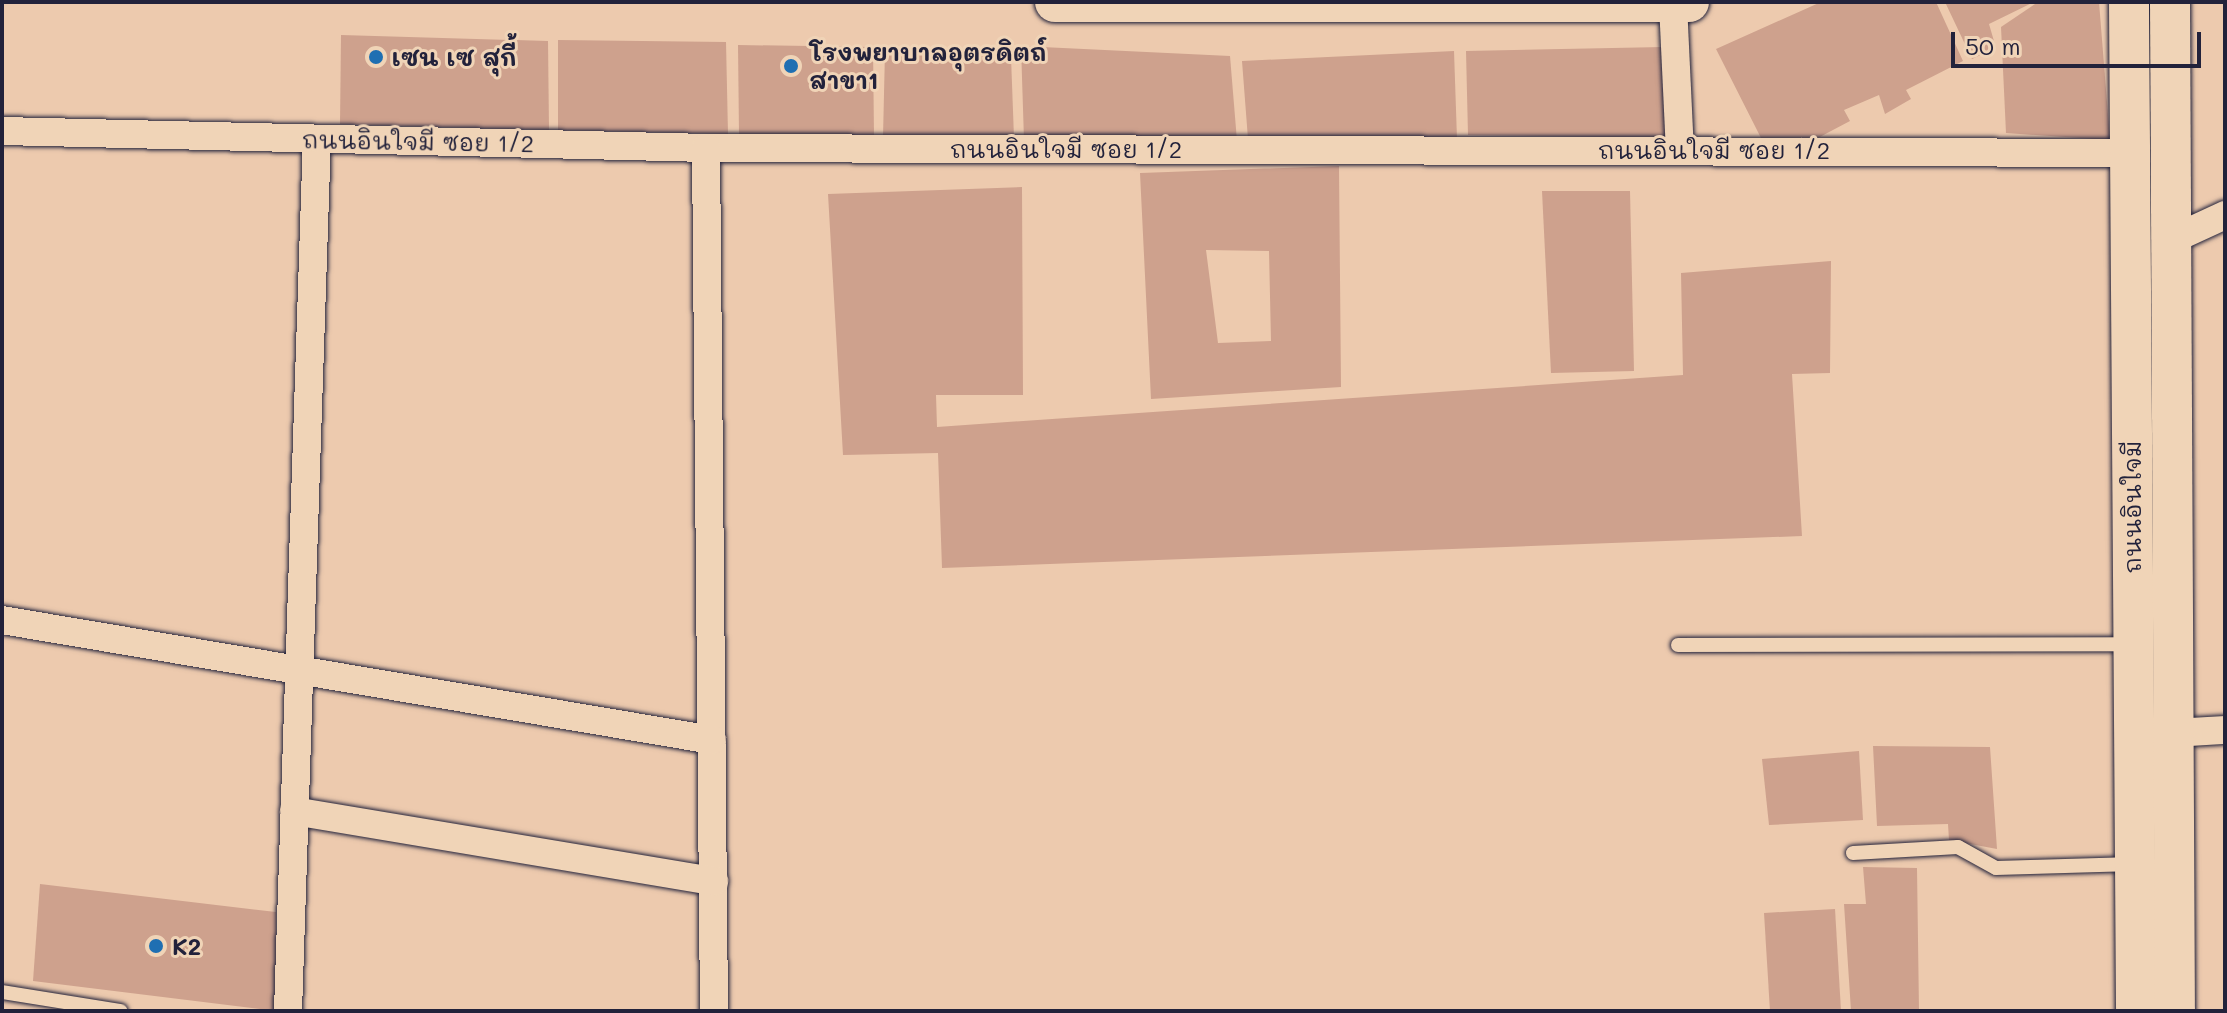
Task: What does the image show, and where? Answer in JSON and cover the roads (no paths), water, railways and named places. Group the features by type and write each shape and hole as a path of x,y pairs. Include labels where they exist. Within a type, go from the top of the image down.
{"main road":[{"path":"1055,2 1681,3"},
{"name":"ถนนอินใจมี","path":"2129,2 2136,1011"},
{"name":"ถนนอินใจมี","path":"2170,2 2175,1011"},
{"path":"2131,241 2171,240"},
{"path":"2134,734 2174,733"}],"street":[{"path":"1680,150 1681,3"},
{"name":"ถนนอินใจมี ซอย 1/2","path":"2,131 706,148 2130,153"},
{"path":"288,1011 317,139"},
{"path":"706,148 714,1011"},
{"path":"2171,240 2225,215"},
{"path":"2,620 712,740"},
{"path":"2174,733 2225,730"},
{"path":"294,811 714,881"}],"lane":[{"path":"1678,645 2133,644"},
{"path":"1853,853 1958,847 1996,868 2134,864"},
{"path":"2,992 120,1011"}],"place":[{"name":"เซน เซ สุกี้","path":"376,57"},
{"name":"โรงพยาบาลอุตรดิตถ์ สาขา1","path":"791,66"},
{"name":"K2","path":"156,946"}]}
